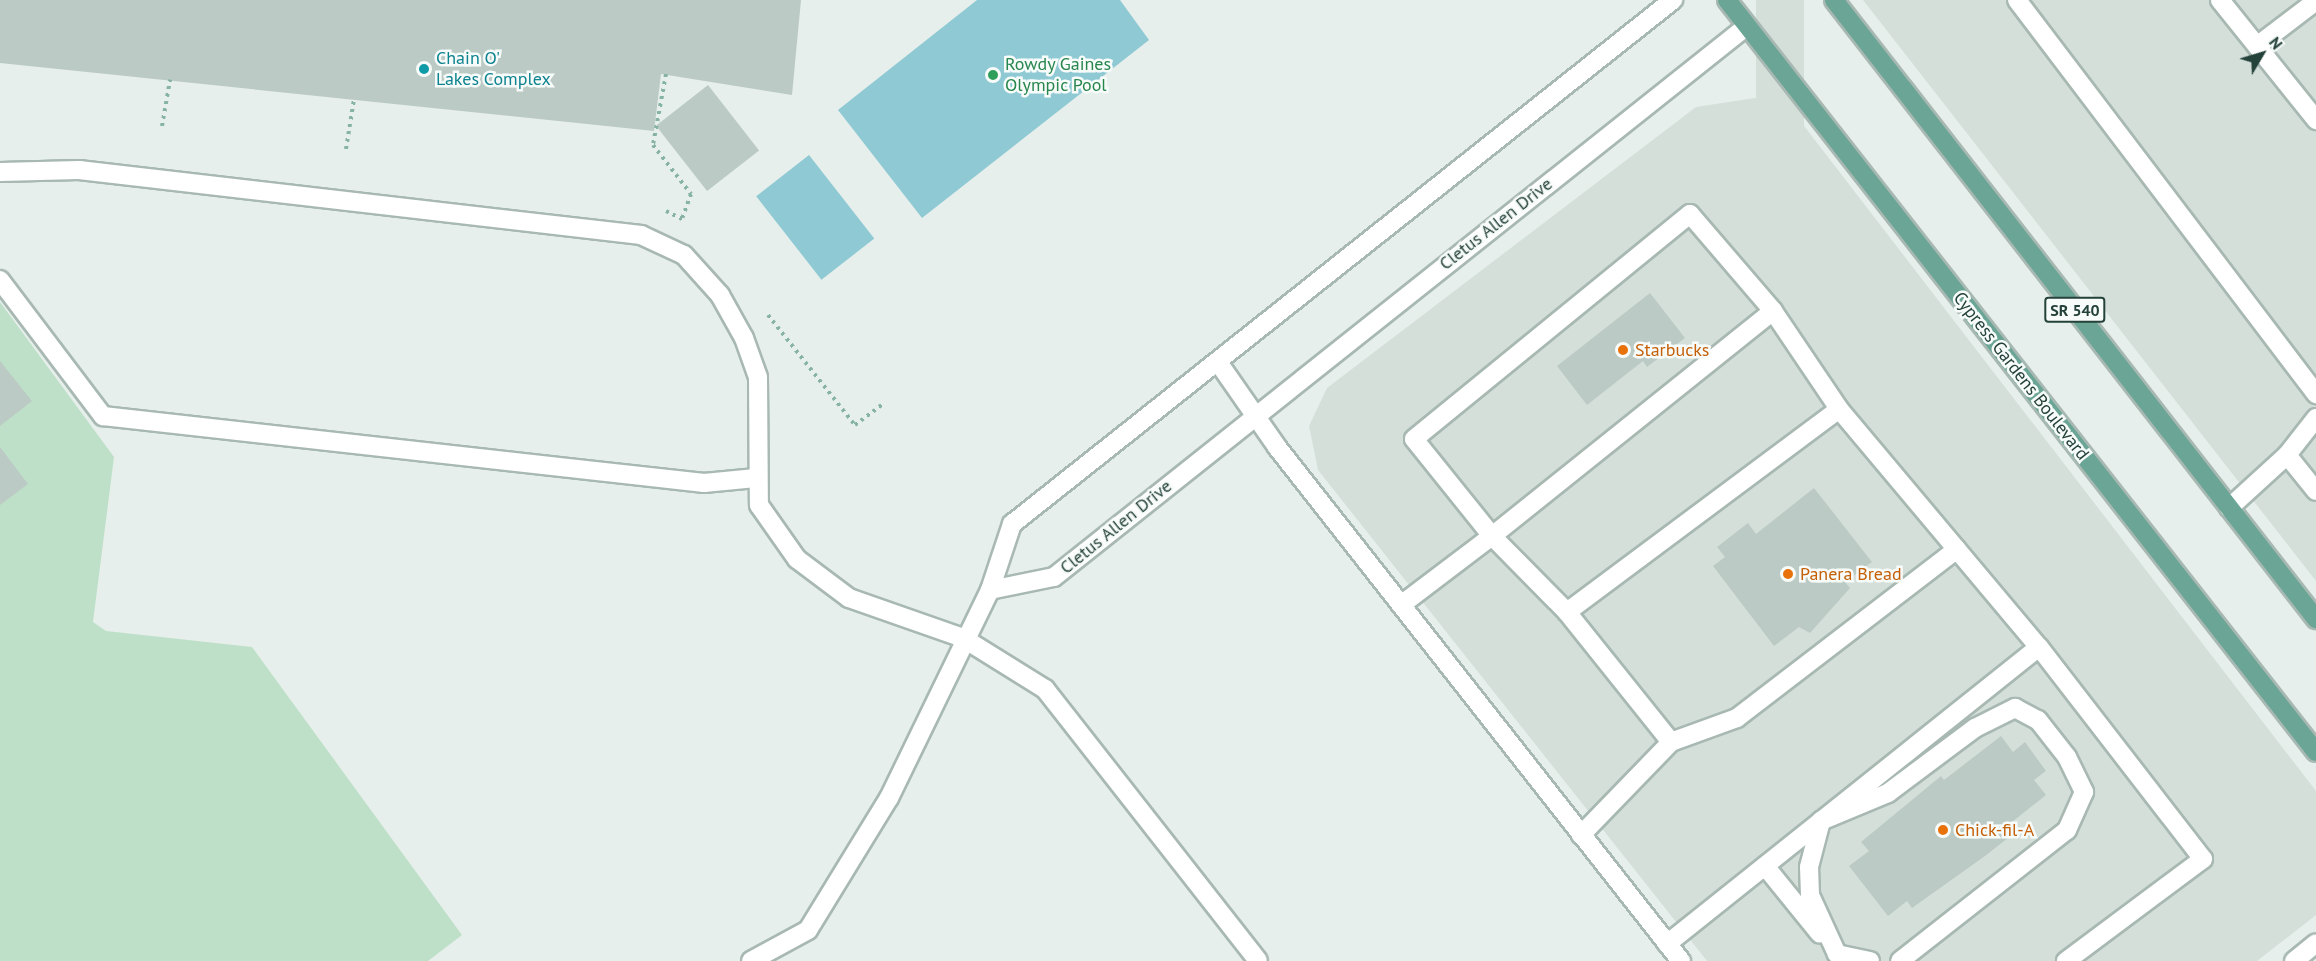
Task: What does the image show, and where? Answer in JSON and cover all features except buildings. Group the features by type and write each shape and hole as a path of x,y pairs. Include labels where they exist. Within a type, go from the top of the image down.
{"main road":[{"name":"Cypress Gardens Boulevard","path":"1727,0 2316,752"},
{"name":"SR 540","path":"1834,0 2316,619"}],"street":[{"path":"751,961 808,930 889,798 963,638 990,590 1012,524 1673,0"},
{"path":"2017,0 2316,394"},
{"path":"2220,0 2316,120"},
{"path":"2257,46 2316,1"},
{"name":"Cletus Allen Drive","path":"990,590 1054,577 1255,414 1747,26"},
{"path":"0,172 79,170 641,235 684,255 720,295 744,338 758,377 756,478 759,505 797,559 849,598 963,638 1046,689 1258,961"},
{"path":"1671,742 1568,612 1492,536 1414,439 1690,214 1773,311 1839,409 2039,647 2203,859 2066,961"},
{"path":"0,280 104,416 704,483 756,478"},
{"path":"1401,605 1492,536 1773,311"},
{"path":"1218,362 1401,605 1681,961"},
{"path":"1568,612 1839,409"},
{"path":"2229,508 2287,456 2316,418"},
{"path":"2287,456 2316,491"},
{"path":"1581,835 1671,742 1737,718 1957,549"},
{"path":"1667,944 2039,647"},
{"path":"1821,821 1888,793 1975,728 2015,708 2038,720 2067,757 2084,792 2067,830 1900,961"},
{"path":"1821,821 1809,867 1810,895 1840,958"},
{"path":"1764,866 1840,958 1870,961"},
{"path":"2294,961 2316,943"}],"path":[{"path":"666,74 653,145 690,194 682,219"},
{"path":"162,126 170,80"},
{"path":"346,149 354,99"}],"shaded area":[{"path":"1756,0 1804,0 1804,909 1756,909"},
{"path":"1863,0 2316,0 2316,581"},
{"path":"1755,98 1801,122 2316,791 2316,915 2257,961 1707,961 1318,470 1309,426 1327,388 1696,107"}],"green space":[{"path":"0,302 114,457 93,622 106,631 252,647 462,935 428,961 0,961"}],"water":[{"name":"Rowdy Gaines Olympic Pool","path":"977,0 1120,0 1149,40 922,218 838,110"},
{"path":"809,155 874,239 821,280 756,196"}],"place":[{"name":"Chain O' Lakes Complex","path":"424,69"},
{"name":"Rowdy Gaines Olympic Pool","path":"993,75"},
{"name":"Starbucks","path":"1623,350"},
{"name":"Panera Bread","path":"1788,574"},
{"name":"Chick-fil-A","path":"1943,830"}]}
